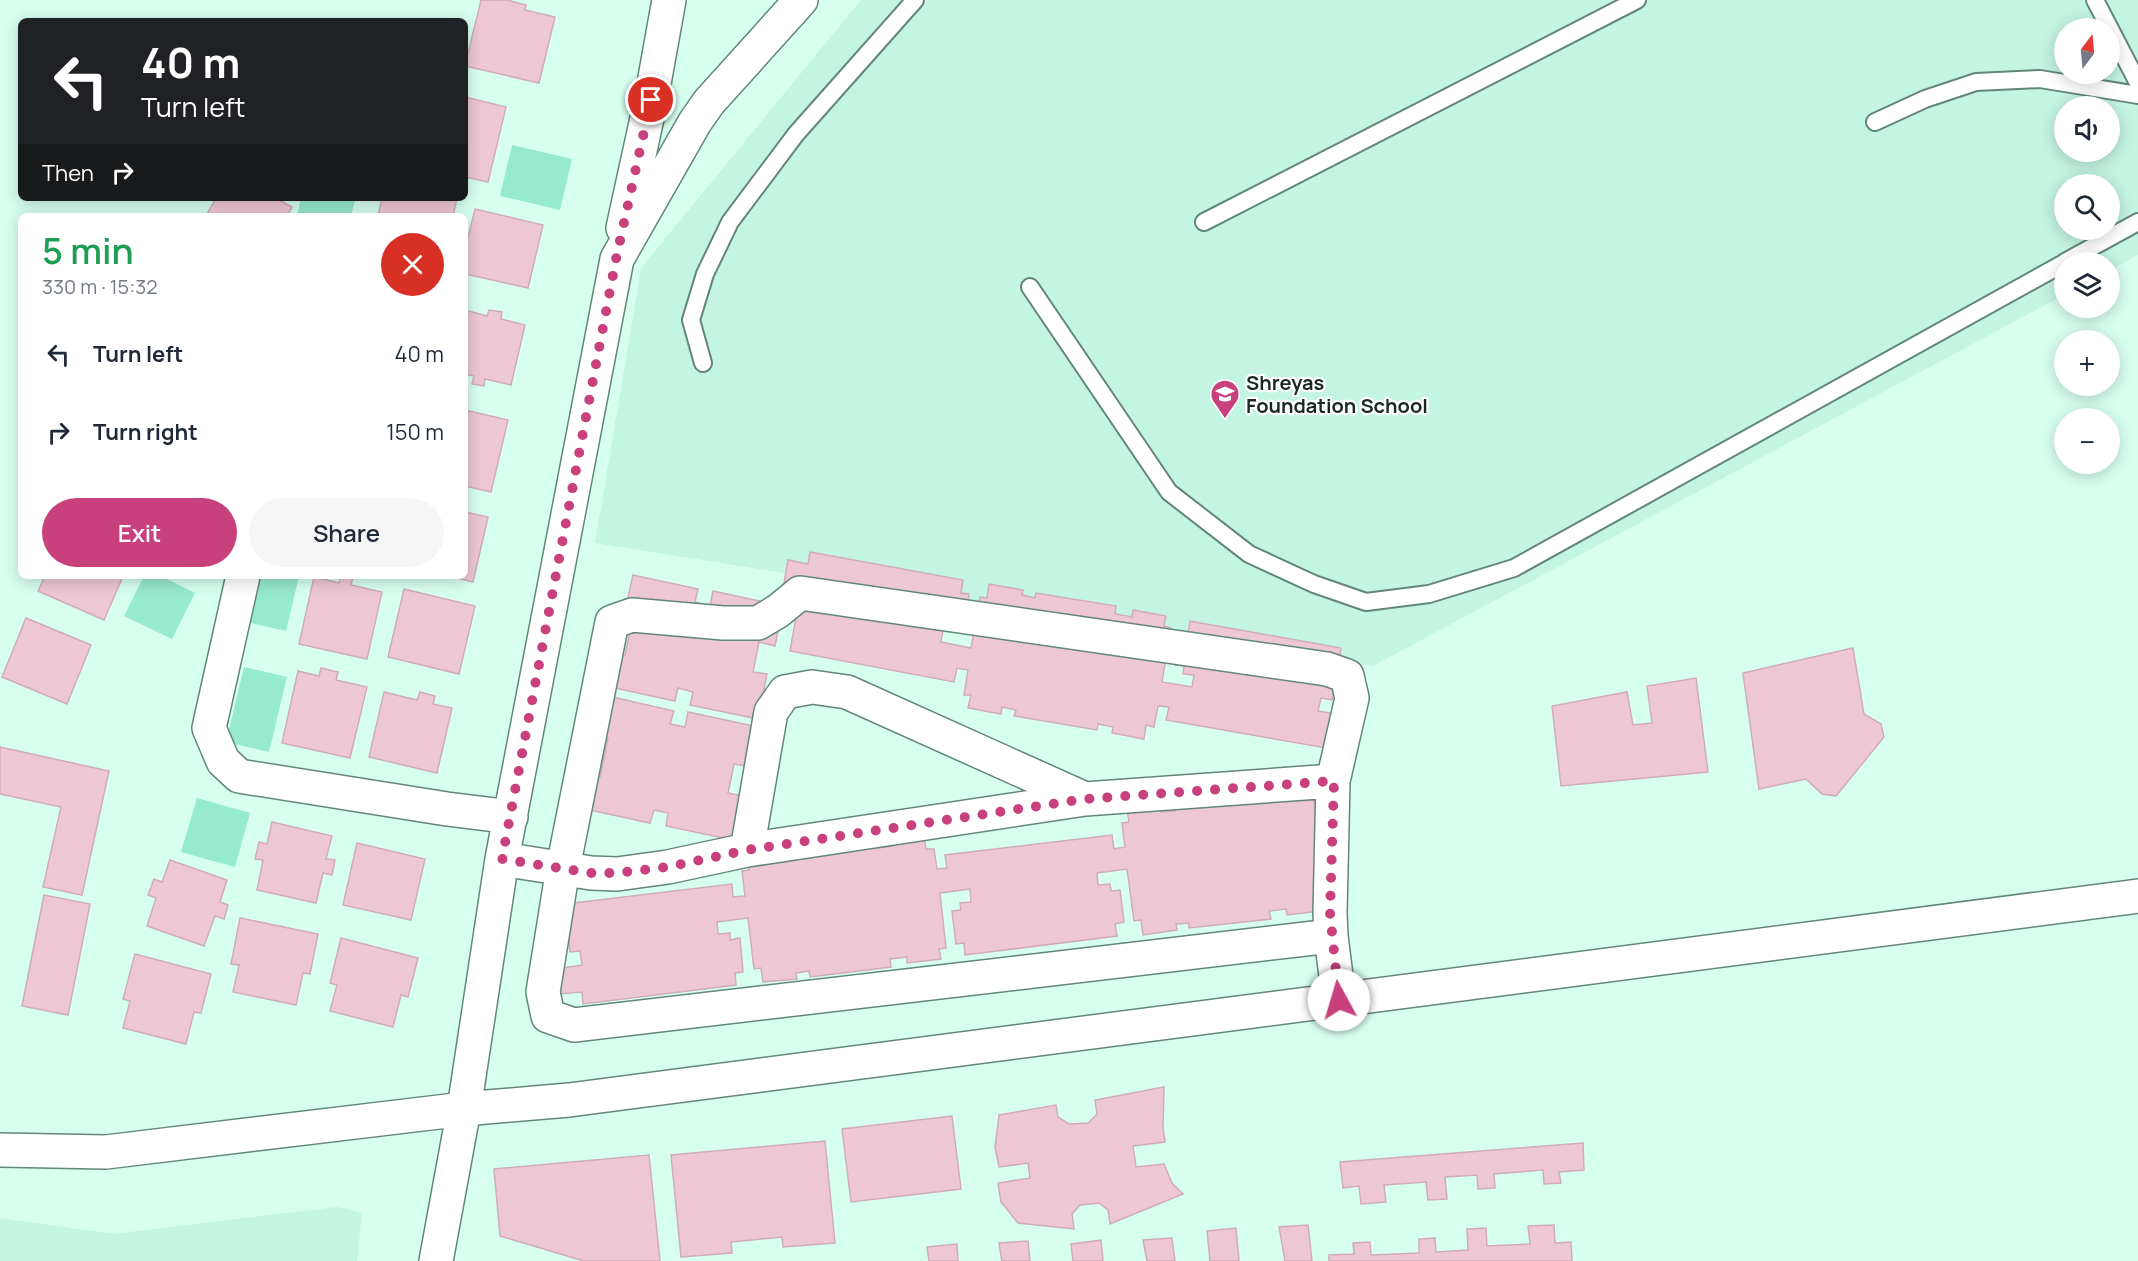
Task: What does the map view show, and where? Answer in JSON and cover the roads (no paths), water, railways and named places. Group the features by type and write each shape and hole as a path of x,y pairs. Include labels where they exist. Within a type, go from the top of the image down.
{"street":[{"path":"436,1261 464,1109 502,859 616,259 651,100 669,0"},
{"path":"616,259 695,122 709,102 801,0"},
{"path":"651,100 695,122"},
{"path":"242,579 209,728 223,760 239,776 511,817"},
{"path":"1331,936 574,1025 548,1016 543,992 563,868 612,622 632,615 723,623 758,623 778,611 800,593 1327,669 1347,676 1352,698 1334,781 1330,913 1339,1000"},
{"path":"747,850 771,712 785,692 812,687 847,692 1085,799"},
{"path":"502,859 591,873 617,873 668,867 747,850 1085,799 1334,781"},
{"path":"0,1150 106,1152 464,1109 569,1100 2138,896"}],"lane":[{"path":"703,363 691,320 705,274 730,222 796,134 915,0"},
{"path":"1204,222 1637,0"},
{"path":"2095,0 2138,83"},
{"path":"1875,122 1925,99 1976,82 2040,79 2138,95"},
{"path":"2085,252 2138,222"},
{"path":"1029,287 1169,492 1250,554 1314,584 1366,602 1429,594 1514,568 2054,269"}],"place":[{"name":"Shreyas Foundation School","path":"1225,420"}]}
